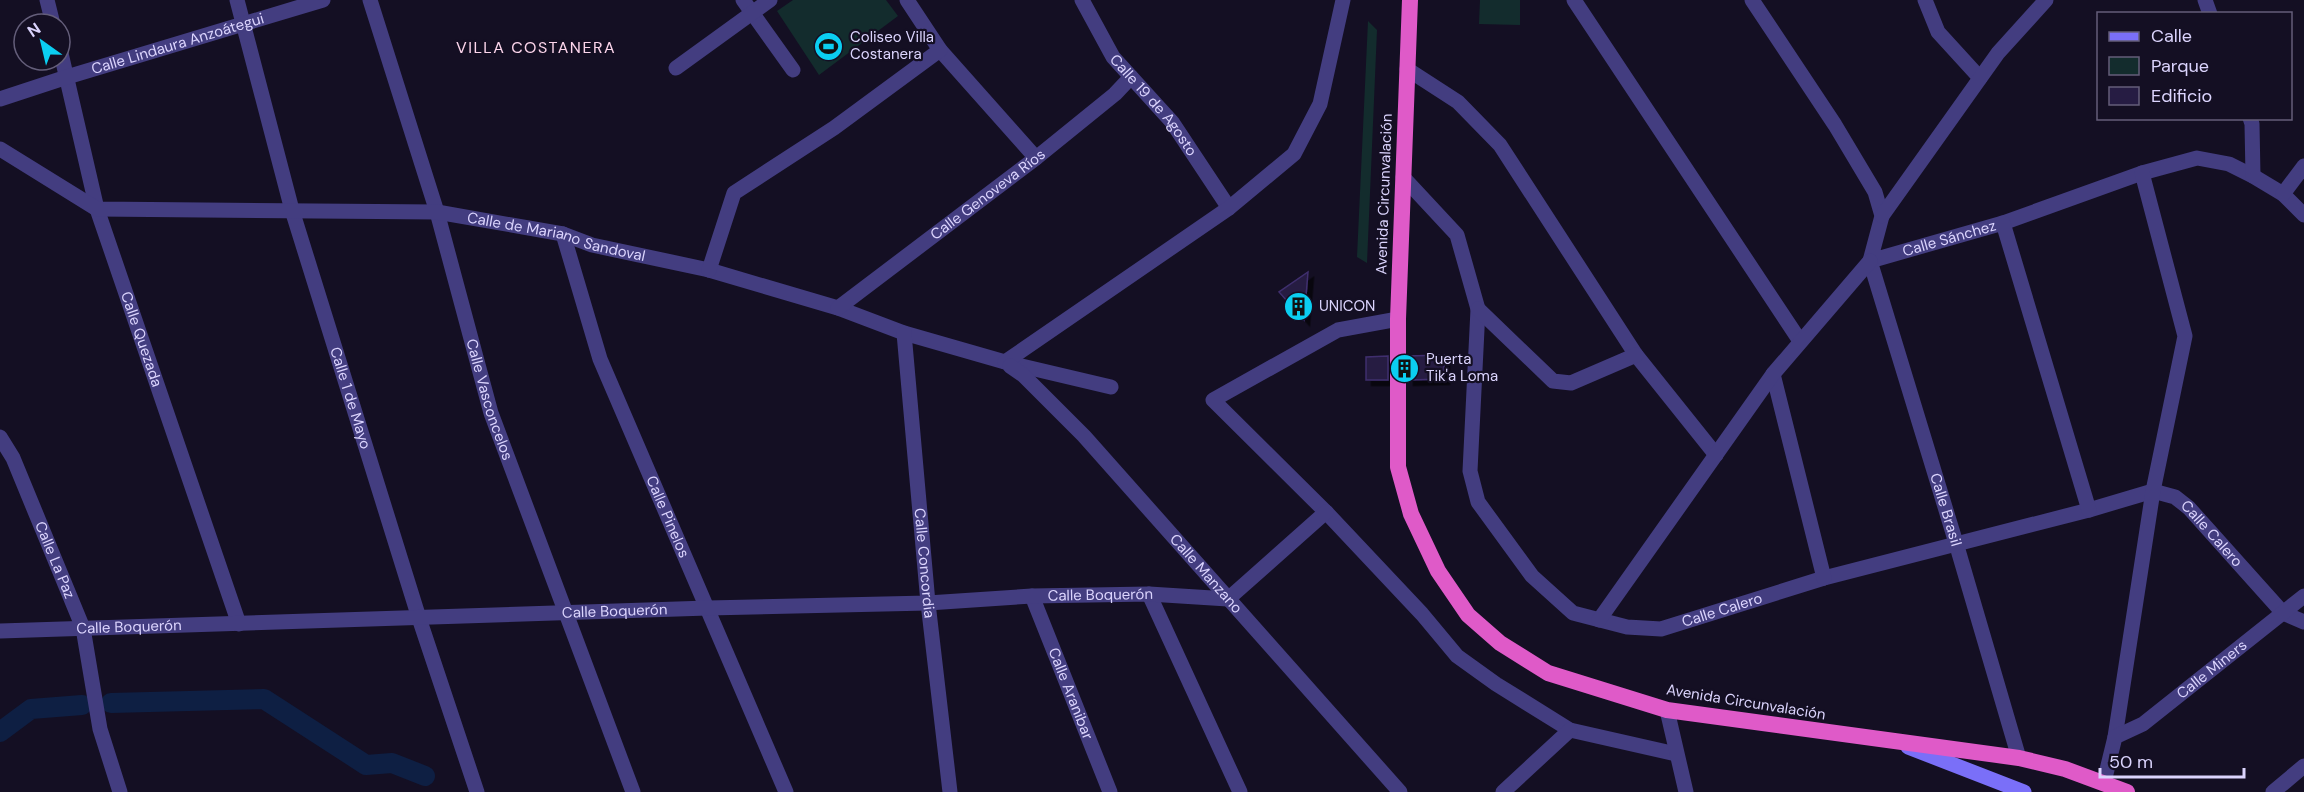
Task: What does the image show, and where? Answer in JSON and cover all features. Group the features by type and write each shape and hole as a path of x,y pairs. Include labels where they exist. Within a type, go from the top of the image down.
{"highway":[{"name":"Avenida Circunvalación","path":"1410,0 1398,319 1398,467 1411,514 1438,571 1468,615 1500,643 1548,673 1667,710 2019,758 2065,769 2127,792"}],"main road":[{"path":"1897,742 2024,792"}],"street":[{"name":"Calle 1 de Mayo","path":"237,0 292,210 419,618 477,792"},
{"name":"Calle Lindaura Anzoátegui","path":"0,99 67,76 323,0"},
{"name":"Calle Vasconcelos","path":"370,0 437,212 491,413 633,792"},
{"path":"744,0 793,70"},
{"path":"676,68 770,0"},
{"path":"907,0 940,50 1036,158"},
{"name":"Calle 19 de Agosto","path":"1082,0 1113,57 1172,122 1229,208"},
{"path":"1005,363 1229,208 1294,154 1320,104 1343,0"},
{"path":"1574,0 1800,340"},
{"path":"1752,0 1858,162 1875,192 1882,216"},
{"path":"1924,0 1938,32 1980,78"},
{"path":"1599,620 1773,374 1870,261 1882,216 1998,53 2046,0"},
{"path":"709,270 734,193 834,128 940,50"},
{"path":"1407,69 1458,102 1500,145 1636,356 1716,455"},
{"name":"Calle Quezada","path":"66,72 97,209 239,624"},
{"name":"Calle Genoveva Ríos","path":"838,308 1036,158 1116,94 1131,76"},
{"path":"2251,120 2253,176"},
{"path":"0,150 97,209"},
{"name":"Calle Sánchez","path":"1870,261 2003,223 2142,173 2197,158 2229,164 2253,176 2283,194 2304,215"},
{"path":"2283,194 2304,166"},
{"path":"2104,782 2115,737 2153,490 2185,336 2142,173"},
{"name":"Calle Calero","path":"1403,177 1457,236 1478,309 1470,471 1478,502 1532,576 1574,613 1627,627 1661,629 1824,578 2089,510 2153,490 2175,497 2189,508 2283,614 2304,622"},
{"name":"Calle de Mariano Sandoval","path":"97,209 437,212 563,234 592,245 709,270 838,308 904,333 1005,363 1111,387"},
{"path":"2003,223 2089,510"},
{"name":"Calle Pinelos","path":"563,234 600,359 786,792"},
{"name":"Calle Brasil","path":"1870,261 2019,758"},
{"path":"1478,309 1553,381 1571,383 1636,356"},
{"path":"1398,319 1338,330 1214,400 1326,512 1422,614 1456,656 1570,730 1676,754"},
{"name":"Calle Concordia","path":"904,333 928,603 950,792"},
{"name":"Calle Manzano","path":"1005,363 1023,375 1084,436 1400,792"},
{"path":"1773,374 1824,578"},
{"name":"Calle La Paz","path":"0,437 13,458 83,628 100,729 120,792"},
{"path":"1228,598 1326,512"},
{"path":"1149,594 1240,792"},
{"name":"Calle Boquerón","path":"0,631 928,603 1032,596 1149,594 1228,598"},
{"name":"Calle Aranibar","path":"1032,596 1110,792"},
{"name":"Calle Miners","path":"2115,737 2143,724 2304,596"},
{"path":"1667,710 1686,792"},
{"path":"1503,792 1570,730"},
{"path":"2273,792 2304,766"}],"green space":[{"name":"Coliseo Villa Costanera","path":"793,0 886,0 898,16 819,75 777,11"},
{"path":"1480,0 1520,0 1520,25 1479,24"},
{"path":"1368,21 1377,30 1367,263 1357,257"}],"building":[{"name":"UNICON","path":"1308,272 1304,320 1279,292"},
{"path":"1444,355 1444,379 1408,380 1408,356"},
{"path":"1388,356 1388,380 1366,380 1366,357"}],"waterway":[{"path":"111,703 264,699 366,765 392,763 425,776"},
{"path":"0,732 31,709 82,705"}],"place":[{"name":"Coliseo Villa Costanera","path":"829,46"},
{"name":"UNICON","path":"1298,306"},
{"name":"Puerta Tik'a Loma","path":"1405,368"}],"district":[{"name":"VILLA COSTANERA","path":"536,47"}]}
